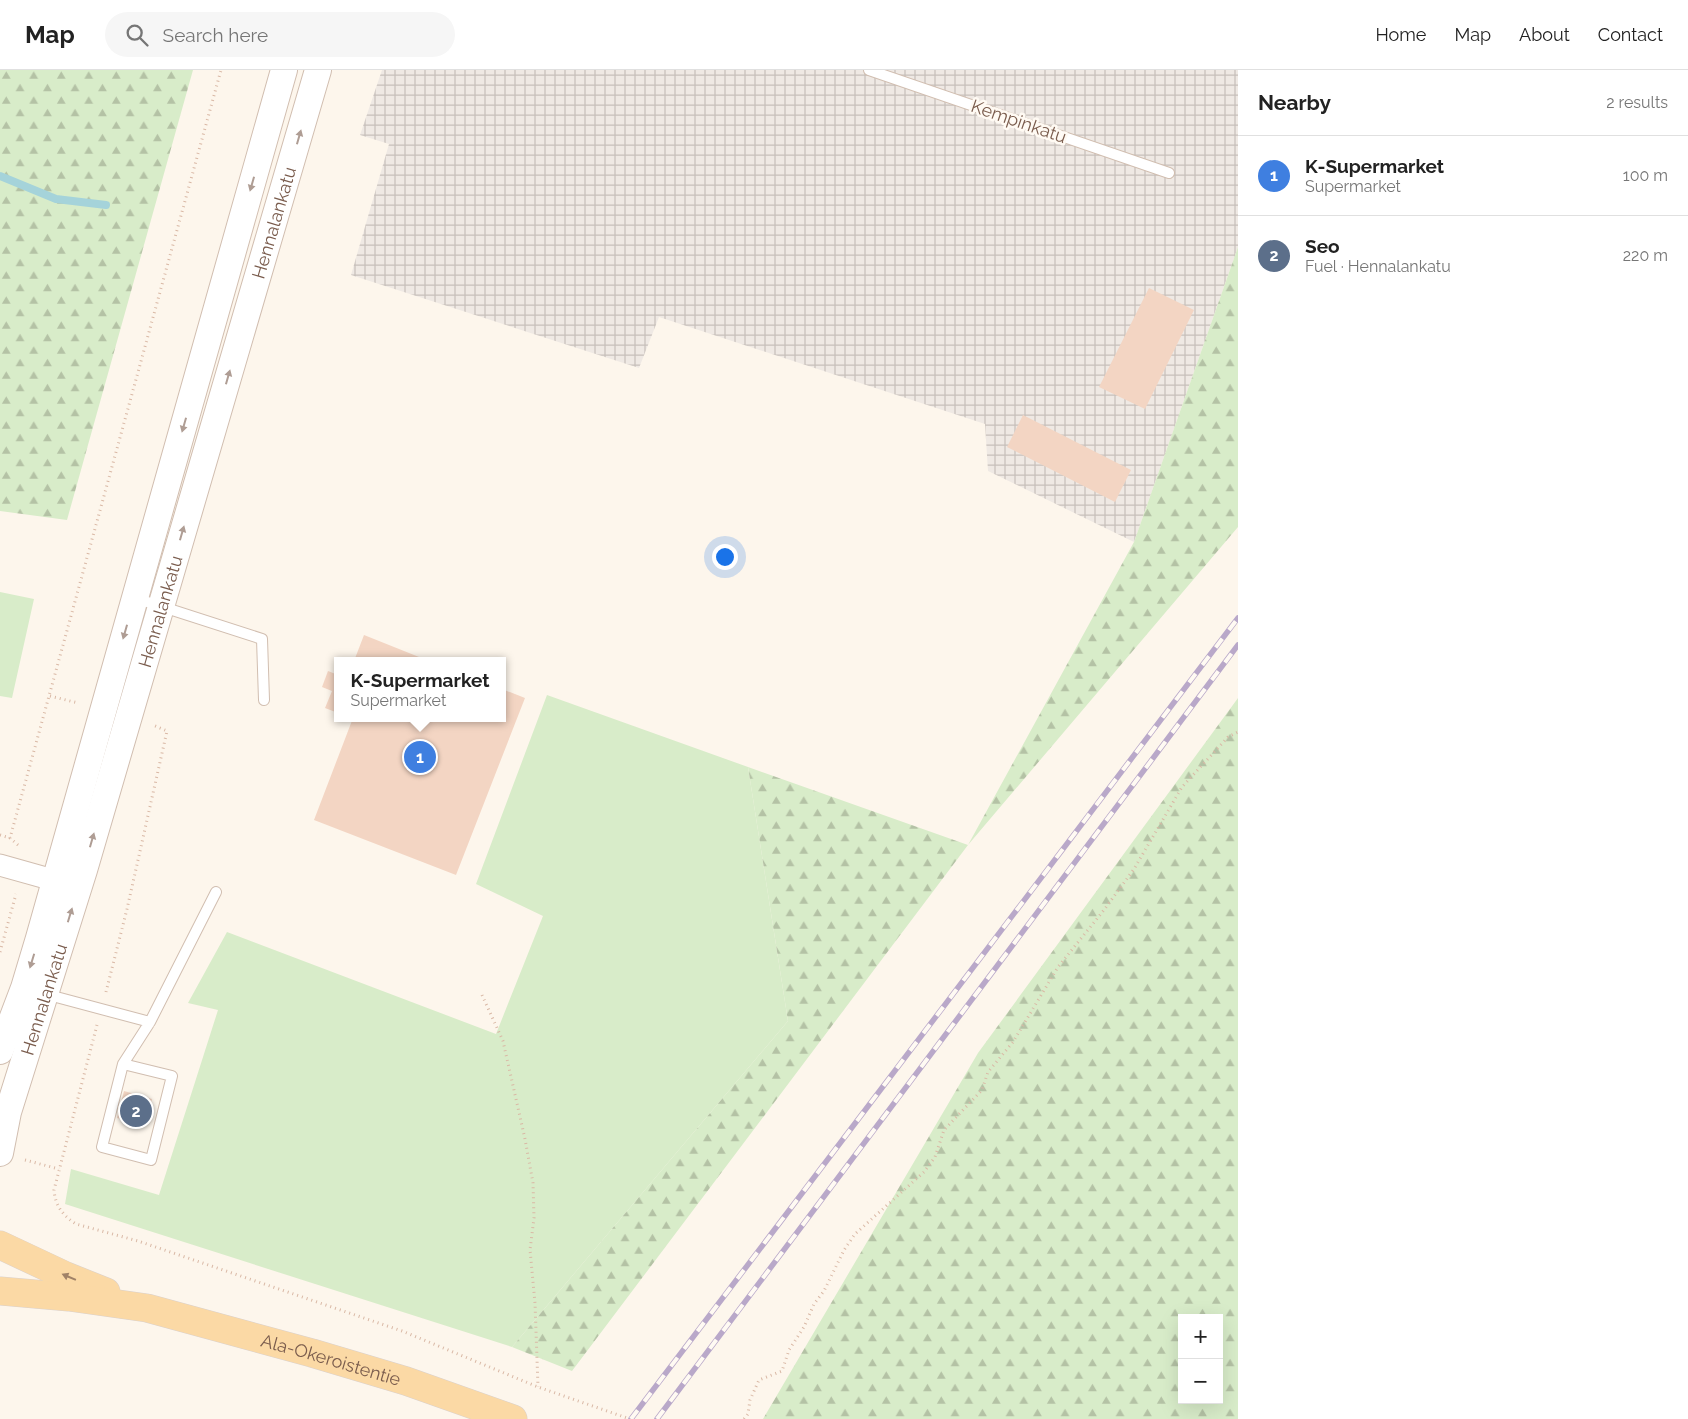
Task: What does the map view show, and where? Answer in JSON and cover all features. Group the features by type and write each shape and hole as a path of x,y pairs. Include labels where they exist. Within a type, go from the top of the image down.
{"main road":[{"name":"Ala-Okeroistentie","path":"0,1245 66,1276 146,1308 312,1353 378,1373 513,1419"},
{"name":"Ala-Okeroistentie","path":"0,1291 68,1297 146,1308"}],"street":[{"name":"Hennalankatu","path":"67,884 135,598 284,70"},
{"name":"Hennalankatu","path":"0,1153 34,991 67,884 161,606 318,70"},
{"path":"0,866 67,884"},
{"name":"Hennalankatu","path":"0,1051 34,991"}],"lane":[{"name":"Kempinkatu","path":"869,70 1170,173"},
{"path":"135,598 262,638 264,700"},
{"path":"123,1064 172,1076 151,1160 102,1148 123,1064 150,1022 216,892"},
{"path":"34,991 150,1022"}],"path":[{"path":"10,838 222,70"},
{"path":"50,696 82,704"},
{"path":"167,730 127,909 54,1190 54,1201 68,1219 76,1224 138,1241 402,1331 538,1387 630,1419"},
{"path":"744,1419 748,1414 750,1400 759,1380 782,1371 789,1350 804,1327 814,1304 824,1291 844,1250 855,1234 924,1172 936,1157 944,1130 982,1090 988,1072 1013,1042 1058,967 1134,869 1182,787 1228,737 1238,732"},
{"path":"0,835 10,838 27,853 0,952"},
{"path":"482,995 503,1041 525,1139 532,1183 534,1218 530,1250 535,1303 538,1387"},
{"path":"0,1153 60,1169"}],"shaded area":[{"path":"382,70 1238,70 1238,247 1134,542 988,471 985,424 659,317 639,368 351,275 389,144 360,135"}],"green space":[{"path":"0,70 193,70 67,520 0,511"},
{"path":"1238,247 1238,527 968,845 1134,542"},
{"path":"0,592 34,599 12,698 0,696"},
{"path":"547,695 748,767 788,1021 512,1347 65,1204 71,1169 159,1195 218,1010 188,1003 227,932 496,1034 543,916 476,884"},
{"path":"1238,698 1238,1419 763,1419 978,1053"},
{"path":"748,767 968,845 572,1371 512,1347 788,1021"}],"building":[{"path":"1149,288 1194,310 1145,409 1099,387"},
{"path":"1023,415 1131,470 1115,502 1007,447"},
{"path":"364,635 419,657 356,657"},
{"path":"328,671 334,673 334,711 325,708 332,691 322,687"},
{"path":"506,691 525,698 456,875 314,820 351,722 506,722"},
{"path":"124,1091 152,1099 145,1125 117,1118"}],"waterway":[{"path":"0,176 56,199 106,205"}],"railway":[{"path":"631,1419 1238,618"},
{"path":"657,1419 1238,645"}],"place":[{"name":"K-Supermarket","path":"420,757"},
{"name":"Seo","path":"136,1111"}]}
